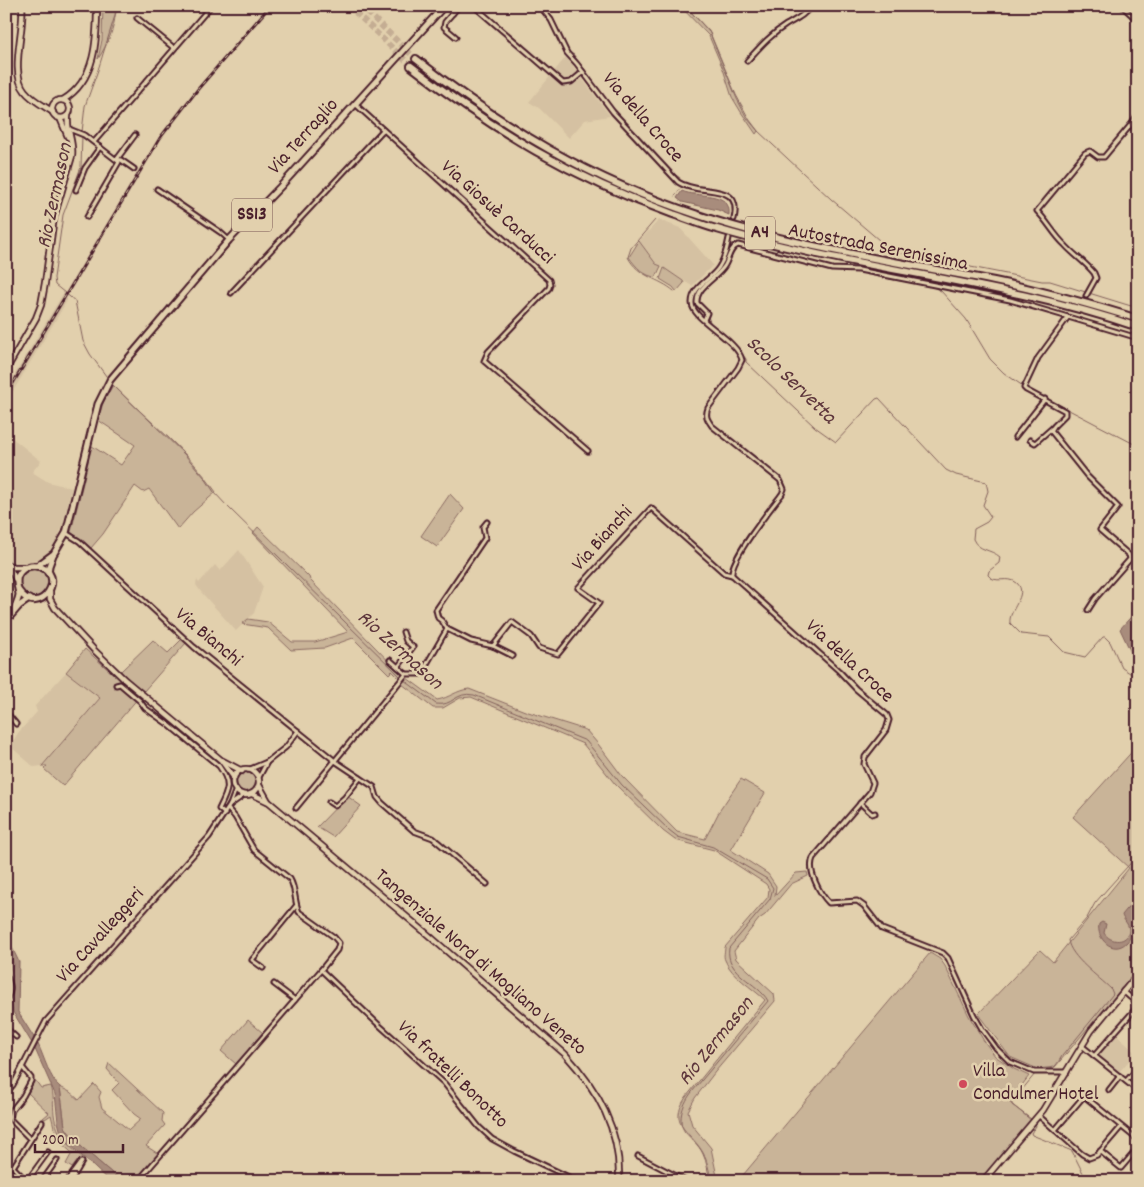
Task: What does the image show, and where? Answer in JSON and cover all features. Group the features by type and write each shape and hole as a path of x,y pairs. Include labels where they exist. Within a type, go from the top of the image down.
{"highway":[{"name":"Autostrada Serenissima","path":"416,59 492,115 551,152 632,190 674,207 760,233 819,247 1042,292 1138,319"},
{"name":"Autostrada Serenissima","path":"411,66 454,100 516,140 587,179 636,201 716,229 798,249 1015,293 1079,308 1138,328"}],"main road":[{"path":"22,6 19,79 25,91 61,120 70,143 72,159"},
{"path":"43,106 53,104 57,100 63,100 72,94 84,77 95,51 97,6"},
{"name":"Via Terraglio","path":"66,533 98,404 110,380 229,240 445,6"},
{"path":"6,370 30,330 40,305 54,217 72,159 72,140 68,116 71,110 72,94"},
{"path":"63,100 70,105"},
{"path":"53,104 53,112"},
{"path":"61,120 68,116"},
{"name":"SS13","path":"50,591 52,582 48,572 49,566 66,533"},
{"name":"SS13","path":"26,568 37,566 53,555"},
{"path":"6,565 26,568"},
{"path":"6,565 17,582 19,592 18,601 12,613"},
{"path":"37,566 48,572"},
{"path":"17,582 20,572 26,568"},
{"path":"38,600 50,591"},
{"path":"50,591 50,599 55,608"},
{"path":"19,592 28,600"},
{"path":"6,621 18,606 28,600 44,601 55,608 125,680 222,760 242,771"},
{"path":"222,760 234,778 236,789 244,795 252,794 269,802"},
{"path":"234,778 242,771 248,770 256,774 258,786 269,802"},
{"path":"252,794 258,786"},
{"name":"Tangenziale Nord di Mogliano Veneto","path":"269,802 426,933 565,1054 596,1092 603,1106 616,1145 619,1181"},
{"path":"983,1181 1037,1119 1068,1072 1091,1031 1138,974"}],"street":[{"path":"94,142 211,6"},
{"path":"445,6 452,13"},
{"path":"456,37 444,26 445,22 459,6"},
{"path":"474,6 562,83 571,82 583,72"},
{"name":"Via della Croce","path":"540,6 551,20 567,53 632,134 678,182 694,189 720,191 728,194 736,206 734,219"},
{"path":"747,62 761,45 787,24 805,14 812,6"},
{"path":"1122,6 1138,22"},
{"path":"137,18 174,48"},
{"name":"Via Giosuè Carducci","path":"355,104 549,280 549,288 488,352 484,357 484,361 588,451"},
{"path":"1087,294 1096,278 1094,273 1066,247 1050,224 1037,211 1085,153 1090,151 1098,157 1104,157 1138,115"},
{"path":"61,120 69,131 86,137 134,169"},
{"path":"1134,120 1138,124"},
{"path":"230,293 383,130"},
{"path":"72,140 74,135 79,133"},
{"path":"87,217 118,160 135,135"},
{"path":"76,190 85,168 100,147"},
{"path":"157,189 229,240"},
{"path":"730,238 719,268 695,292 692,302 694,310 729,342 740,354 742,360 708,408 706,413 707,419 712,426 780,480 784,489 733,564 732,575"},
{"path":"704,320 707,312 697,303 698,295 721,271 732,249 738,245 832,269 859,270 1010,300 1138,338"},
{"path":"1030,440 1035,443 1066,413 1061,408 1026,390 1025,385 1038,358 1068,317"},
{"path":"1015,436 1045,400"},
{"path":"1052,428 1053,434 1087,476 1117,505 1118,509 1100,530 1130,556 1128,562 1095,599 1088,610"},
{"name":"Via Bianchi","path":"493,646 512,622 526,632 539,648 558,654 599,603 578,588 652,508 724,573 732,575"},
{"path":"487,522 483,527 486,535 485,538 436,610 438,618 447,629 471,641 493,646 513,656"},
{"name":"Via Bianchi","path":"66,533 79,540 194,647 335,761 375,788 377,797 382,803 414,831 432,838 487,884"},
{"name":"Via della Croce","path":"732,575 840,671 856,689 887,715 889,720 886,730 865,757 864,764 873,783 870,792 818,851 811,862 813,875 824,898 829,903 835,904 857,901 864,906 882,930 943,953 951,964 974,1014 996,1048 1010,1062 1034,1072 1068,1072"},
{"path":"296,808 405,675 421,674 447,629"},
{"path":"398,667 413,647 406,641 403,632"},
{"path":"390,660 405,675"},
{"path":"116,685 120,684 140,701 145,708 164,721 218,766 228,782 226,796 219,809 225,814"},
{"path":"6,712 16,724"},
{"path":"248,770 267,762 286,747 298,731"},
{"path":"258,779 267,762"},
{"path":"329,802 335,806 360,778"},
{"path":"229,807 236,789"},
{"path":"229,807 244,795"},
{"path":"860,803 872,814 874,813"},
{"path":"138,1181 321,970 337,950 339,943 334,937 299,912 296,906 293,884 290,879 254,850 229,807"},
{"name":"Via Cavalleggeri","path":"6,1093 13,1085 42,1028 52,1013 209,837 229,807"},
{"path":"263,968 252,960 296,906"},
{"name":"Via fratelli Bonotto","path":"321,970 379,1026 444,1083 492,1139 577,1181"},
{"path":"6,974 11,984 10,994 6,999"},
{"path":"274,984 295,1000"},
{"path":"1092,1055 1138,1005 1123,991"},
{"path":"7,1031 16,1037"},
{"path":"1080,1048 1092,1055 1138,1091"},
{"path":"22,1067 31,1081 23,1096 12,1110 10,1117 30,1139"},
{"path":"1126,1081 1138,1068"},
{"path":"1109,1090 1120,1076"},
{"path":"1055,1130 1084,1096 1138,1140"},
{"path":"1037,1119 1055,1130 1086,1157 1094,1157 1121,1127"},
{"path":"13,1167 42,1122"},
{"path":"1100,1151 1122,1168 1138,1148"},
{"path":"6,1161 27,1181 48,1152"},
{"path":"638,1156 686,1181"},
{"path":"42,1181 57,1160"},
{"path":"67,1181 82,1162 72,1179 77,1181"}],"shaded area":[{"path":"103,6 115,6 115,20 111,34 98,59 102,40"},
{"path":"680,6 685,6 709,31 737,99 747,118 758,131 756,134 732,97 709,36"},
{"path":"566,57 610,116 585,120 569,138 539,108 529,102"},
{"path":"682,191 719,198 728,207 729,215 718,210 682,202 677,198"},
{"path":"659,220 680,228 713,265 692,286 656,264 639,241"},
{"path":"639,241 656,264 661,266 656,277 644,273 629,257"},
{"path":"664,268 683,281 684,283 677,291 660,279"},
{"path":"64,292 67,301 6,403 6,389"},
{"path":"113,385 193,462 216,492 193,512 178,529 149,489 143,492 135,486 103,534 91,548 71,532 92,446 121,465 135,445 98,420 103,403"},
{"path":"6,433 41,461 32,472 48,482 72,488 63,525 53,551 42,561 20,566 14,565 6,559"},
{"path":"450,494 464,509 437,547 421,536"},
{"path":"258,527 309,577 403,676 400,679 392,671 389,674 353,638 325,648 291,650 268,628 242,624 248,619 268,622 292,642 315,642 348,632 253,533"},
{"path":"239,550 263,587 254,613 236,631 196,585 197,580 199,583 215,565 220,571"},
{"path":"34,567 40,568 48,576 48,588 40,596 34,597 28,596 20,588 19,582 20,576 28,568"},
{"path":"1138,609 1138,657 1135,661 1120,629"},
{"path":"182,639 186,643 143,692 120,672 153,640 168,653"},
{"path":"85,649 139,697 63,786 44,769 47,766 42,766 100,698 66,672"},
{"path":"66,672 100,698 42,766 34,767 10,746 18,733 37,712 35,706"},
{"path":"407,678 437,700 469,689 525,711 586,730 622,776 677,832 705,839 720,810 741,779 765,793 731,850 768,874 776,886 775,896 796,873 807,872 808,876 791,884 765,915 759,919 734,951 736,959 774,994 775,1001 715,1072 695,1098 688,1111 692,1125 711,1148 718,1181 712,1181 704,1154 682,1126 679,1121 679,1114 686,1097 765,1000 732,971 724,955 725,947 768,897 769,889 766,884 714,850 675,840 663,831 615,784 583,744 471,697 460,698 443,708 433,708 402,684"},
{"path":"1138,745 1138,969 1055,1067 1038,1069 1010,1057 978,1014 1040,950 1053,962 1129,868 1073,817"},
{"path":"247,772 254,775 257,782 254,789 247,792 240,789 237,782 240,775"},
{"path":"347,796 361,806 333,837 317,827"},
{"path":"1136,898 1138,904 1137,912 1130,938 1121,946 1116,947 1106,944 1100,935 1099,924 1102,922 1106,924 1104,933 1110,939 1118,941 1126,938 1129,928 1122,915"},
{"path":"6,935 19,962 18,1012 35,1039 33,1045 13,1012 10,996 14,964 6,948"},
{"path":"930,953 940,959 945,966 969,1016 995,1056 1014,1069 1029,1076 1009,1102 1032,1121 979,1181 738,1181"},
{"path":"248,1020 263,1033 236,1064 221,1051"},
{"path":"1115,1034 1136,1053 1119,1072 1096,1055"},
{"path":"38,1044 50,1073 60,1087 65,1127 76,1142 121,1181 109,1181 67,1142 61,1133 55,1094 35,1049"},
{"path":"109,1063 163,1113 162,1121 165,1125 146,1146 160,1155 136,1181 121,1181 76,1142 65,1127 60,1087 70,1092 79,1100 94,1084 101,1092 99,1097 102,1108 129,1130 141,1119 112,1090 119,1083 107,1069"},
{"path":"35,1080 41,1088 51,1086 55,1122 58,1129 68,1145 84,1159 78,1160 72,1168 66,1164 72,1153 57,1139 51,1115 45,1119 43,1118 49,1113 28,1093"}],"waterway":[{"name":"Rio Zermason","path":"82,132 85,106 118,6"},
{"path":"686,6 710,33 736,95 758,131 831,199 886,246"},
{"name":"Scolo Servetta","path":"573,54 617,114 680,178"},
{"name":"Rio Zermason","path":"82,136 81,167 63,215 54,278 55,285 75,301 83,341 109,380"},
{"name":"Scolo Servetta","path":"675,196 680,189"},
{"name":"Scolo Servetta","path":"655,220 631,248 628,257 637,269 674,291"},
{"path":"894,252 1050,281 1131,306"},
{"path":"889,279 931,286 941,291 966,319 990,359 1004,373 1023,386 1138,446"},
{"name":"Scolo Servetta","path":"708,317 711,324 731,342"},
{"name":"Scolo Servetta","path":"736,346 746,359 746,362 815,427 836,442 879,398 946,470 956,475 986,482 988,491 983,505 991,517 987,522 974,529 973,539 978,546 1000,557 999,563 989,571 988,575 994,579 1013,581 1020,588 1020,598 1012,613 1010,623 1021,634 1049,637 1064,652 1085,657 1105,637 1110,642 1122,668 1138,678"},
{"name":"Rio Zermason","path":"111,383 185,455 227,506 401,677"},
{"name":"Rio Zermason","path":"404,680 436,704 446,703 462,695 474,695 586,741 622,785 669,830 678,837 713,847 767,879 773,888 770,899 729,948 729,957 732,965 768,1001 692,1092 682,1111 682,1127 703,1154 710,1181"},
{"name":"Scolo Servetta","path":"1038,1071 1052,1068 1056,1065 1113,994 1111,989 1079,960 1068,940 1087,918 1095,903 1138,855"},
{"path":"6,947 14,973"},
{"name":"Scolo Servetta","path":"1035,1074 1012,1102 1012,1105 1035,1122 1036,1126 1031,1133 1032,1135 1072,1151 1087,1181"}],"tunnel":[{"path":"349,6 411,66"},
{"path":"361,6 416,59"}],"railway":[{"path":"6,395 160,138 198,89 270,6"}],"place":[{"name":"Villa Condulmer Hotel","path":"963,1084"}]}
